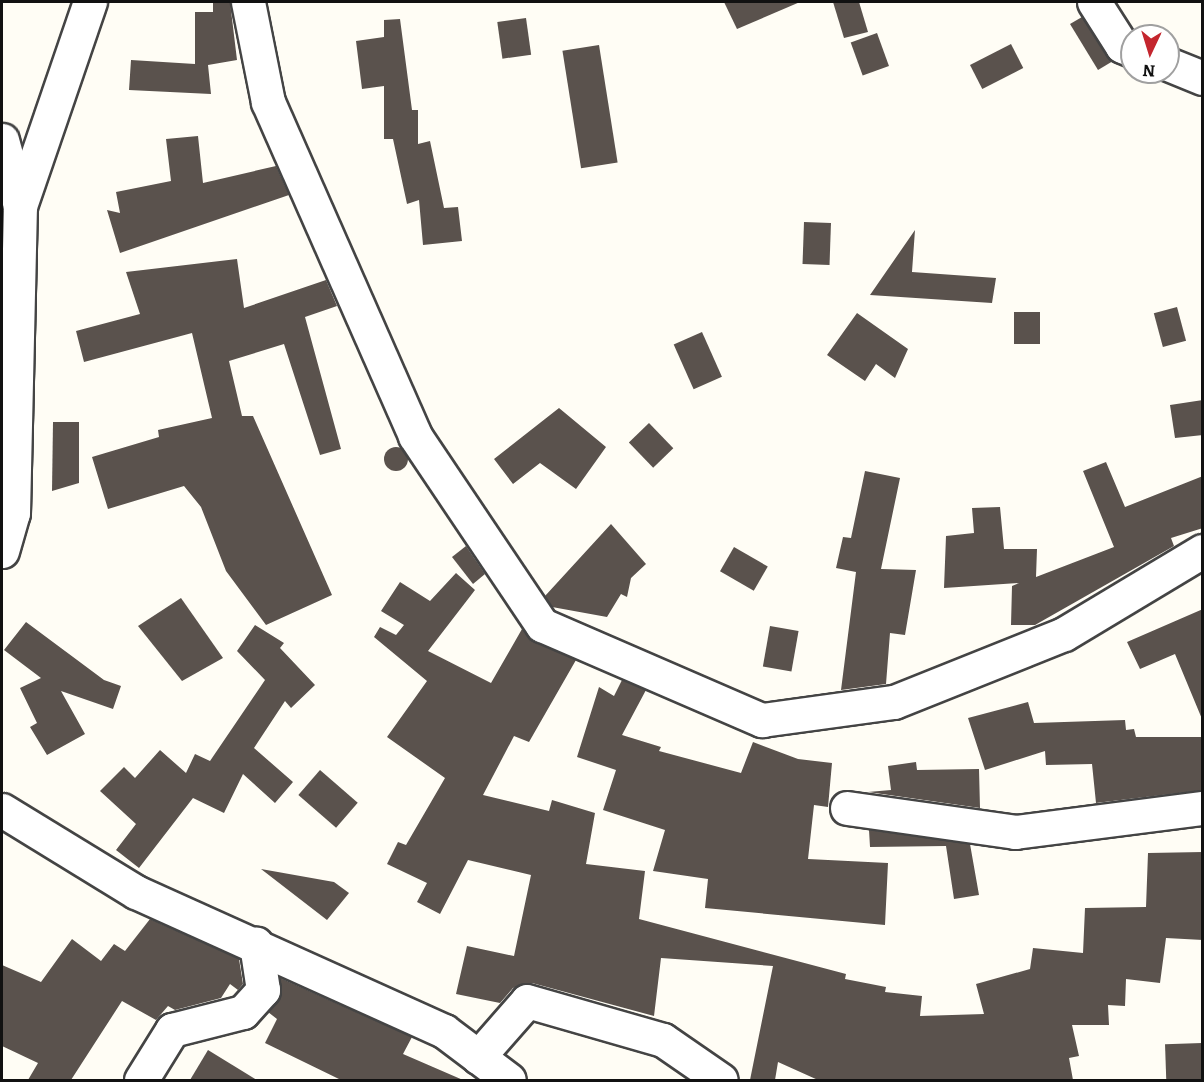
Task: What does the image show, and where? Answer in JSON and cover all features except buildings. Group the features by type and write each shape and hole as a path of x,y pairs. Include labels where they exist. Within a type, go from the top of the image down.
{"street":[{"path":"20,206 90,2"},
{"path":"248,2 268,102 415,435 542,625 762,720 894,702 1064,634 1203,551"},
{"path":"1094,2 1120,43"},
{"path":"1180,69 1203,78"},
{"path":"2,140 20,206 13,513 2,551"},
{"path":"847,808 1015,832 1203,808"},
{"path":"2,810 136,892 256,944 444,1031 509,1080"},
{"path":"141,1080 172,1030 243,1012 263,990 256,944"},
{"path":"478,1057 527,1001 663,1040 720,1080"}]}
